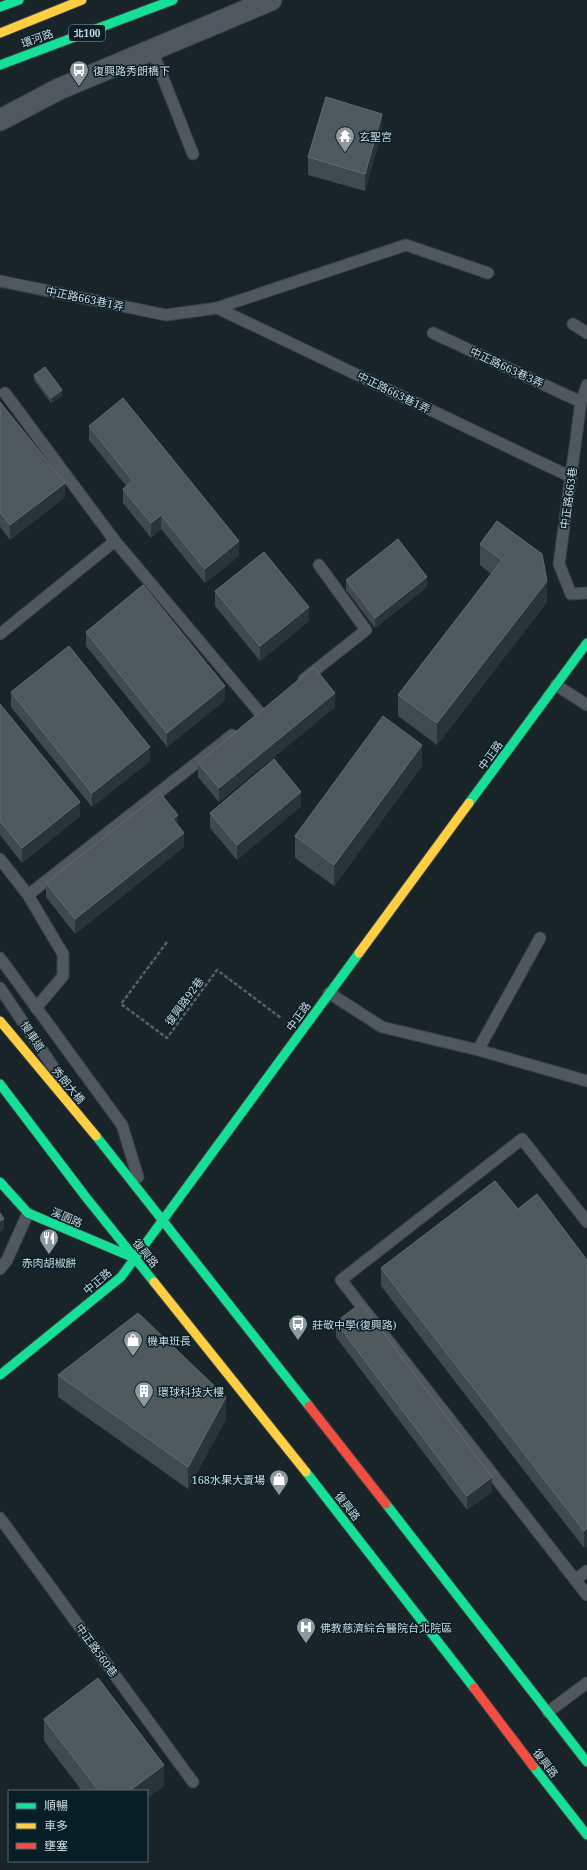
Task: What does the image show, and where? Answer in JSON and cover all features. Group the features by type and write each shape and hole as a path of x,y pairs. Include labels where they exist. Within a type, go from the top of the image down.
{"main road":[{"path":"0,7 19,0"},
{"path":"0,33 82,0"},
{"name":"環河路","path":"0,65 173,0"},
{"name":"中正路","path":"0,1375 121,1277 587,643"},
{"name":"秀朗大橋","path":"0,1020 120,1164"},
{"name":"復興路","path":"0,1084 85,1196 349,1527 587,1835"},
{"path":"120,1164 587,1762"},
{"name":"溪園路","path":"0,1182 28,1213 135,1258"}],"street":[{"path":"0,120 59,89 272,0"}],"lane":[{"path":"152,50 193,154"},
{"name":"中正路663巷1弄","path":"0,281 166,315 217,308 406,245 488,273"},
{"name":"中正路663巷1弄","path":"217,308 571,477"},
{"path":"573,324 587,333"},
{"name":"中正路663巷3弄","path":"433,333 581,402"},
{"name":"中正路663巷","path":"587,385 581,402 559,564 571,594 587,593"},
{"path":"5,393 115,541 260,713"},
{"path":"0,634 115,541"},
{"path":"298,684 366,630 319,565"},
{"path":"556,685 587,704"},
{"path":"28,895 241,728"},
{"path":"0,859 28,895 63,954 63,976 36,1008"},
{"path":"478,1050 540,938"},
{"path":"0,958 122,1125 144,1195"},
{"name":"慢車道","path":"0,988 120,1164"},
{"path":"330,993 382,1027 478,1050 587,1081"},
{"path":"587,1222 522,1139 342,1280 587,1595"},
{"path":"0,1269 7,1260 28,1213"},
{"name":"中正路560巷","path":"0,1518 193,1782"},
{"path":"575,1580 587,1571"},
{"path":"548,1712 587,1683"}],"path":[{"name":"復興路92巷","path":"167,942 122,1004 167,1038 217,970 301,1032"}],"building":[{"name":"玄聖宮","path":"326,97 382,114 365,174 308,157"},
{"path":"45,367 62,390 51,398 34,375"},
{"path":"123,398 239,541 205,569 161,515 151,523 123,489 133,481 89,426"},
{"path":"0,402 65,483 10,525 0,512"},
{"path":"497,521 542,554 547,581 437,723 398,695 502,560 480,544"},
{"path":"398,539 427,577 375,618 346,580"},
{"path":"264,552 309,607 260,646 215,591"},
{"path":"143,585 225,686 167,733 86,632"},
{"path":"69,646 150,747 92,793 11,692"},
{"path":"314,667 335,693 219,788 198,763"},
{"path":"0,704 80,802 22,848 0,821"},
{"path":"383,716 422,745 334,865 295,836"},
{"path":"274,759 301,792 237,845 210,813"},
{"path":"160,793 178,815 173,819 184,833 75,919 46,883"},
{"path":"495,1181 518,1209 537,1194 587,1260 587,1528 584,1531 381,1268"},
{"path":"0,1213 4,1219 0,1221"},
{"path":"361,1303 492,1477 467,1496 336,1322"},
{"name":"環球科技大樓","path":"138,1313 226,1397 188,1467 58,1375"},
{"path":"98,1678 164,1765 130,1790 98,1790 44,1719"}],"traffic: fast":[{"path":"0,7 19,0"},
{"path":"0,65 173,0"},
{"path":"469,803 587,643"},
{"path":"0,1375 121,1277 359,953"},
{"path":"0,1084 85,1196 154,1282"},
{"path":"96,1136 309,1406"},
{"path":"0,1182 28,1213 132,1257"},
{"path":"306,1472 474,1688"},
{"path":"386,1504 587,1762"},
{"path":"533,1766 587,1835"}],"traffic: slow":[{"path":"0,33 82,0"},
{"path":"359,953 469,803"},
{"path":"0,1021 96,1136"},
{"path":"154,1282 306,1472"}],"traffic: jam":[{"path":"309,1406 386,1504"},
{"path":"474,1688 533,1766"}],"place":[{"name":"復興路秀朗橋下","path":"79,87"},
{"name":"玄聖宮","path":"345,153"},
{"name":"赤肉胡椒餅","path":"49,1255"},
{"name":"莊敬中學(復興路)","path":"298,1341"},
{"name":"機車班長","path":"133,1357"},
{"name":"環球科技大樓","path":"144,1408"},
{"name":"168水果大賣場","path":"279,1496"},
{"name":"佛教慈濟綜合醫院台北院區","path":"306,1644"}]}
